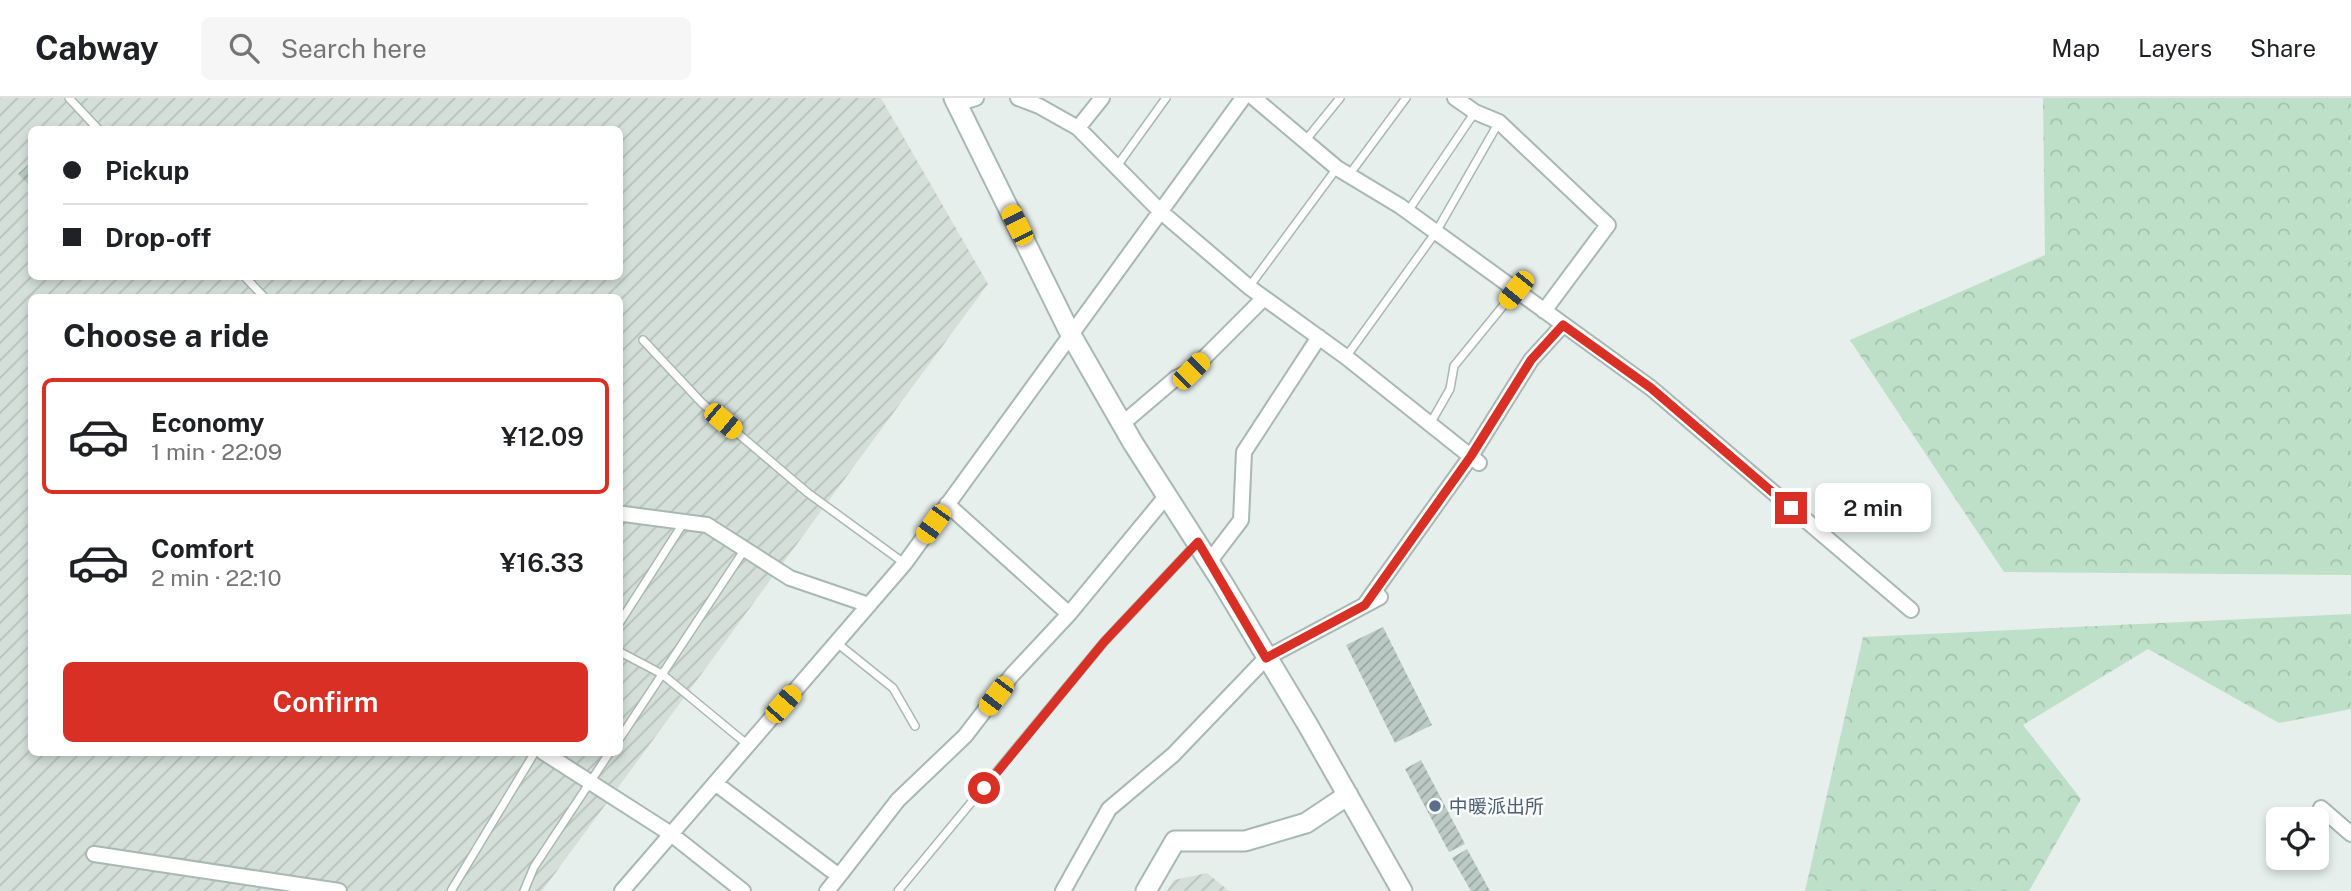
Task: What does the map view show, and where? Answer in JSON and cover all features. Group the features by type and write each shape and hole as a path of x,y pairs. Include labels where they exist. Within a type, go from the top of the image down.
{"street":[{"path":"1018,98 1039,106 1078,128 1160,211 1249,287 1346,357 1475,459"},
{"path":"1078,128 1102,98"},
{"path":"622,891 905,563 1243,98"},
{"path":"1254,98 1343,171 1408,211 1651,388 1911,610"},
{"path":"1455,98 1475,112 1499,122 1608,225 1544,311"},
{"path":"962,100 1070,335 1122,424 1198,542 1402,891"},
{"path":"1122,424 1176,378 1191,371 1264,298"},
{"path":"1365,605 1475,459 1531,360 1563,325"},
{"path":"1209,562 1241,520 1244,452 1319,337"},
{"path":"827,891 898,800 965,736 1012,675 1069,614 1168,494"},
{"path":"947,504 1069,614"},
{"path":"623,514 707,524 790,578 869,605"},
{"path":"1063,891 1109,809 1173,755 1266,658 1380,597"},
{"path":"549,756 671,834 743,891"},
{"path":"715,783 839,876"},
{"path":"1146,891 1175,841 1245,841 1306,822 1348,795"},
{"path":"2329,815 2351,834"},
{"path":"94,854 339,891"}],"lane":[{"path":"69,98 95,126"},
{"path":"1116,167 1166,98"},
{"path":"1305,141 1339,98"},
{"path":"1249,287 1406,98"},
{"path":"1408,211 1475,112"},
{"path":"1346,357 1436,232 1499,122"},
{"path":"248,280 261,294"},
{"path":"1430,424 1450,389 1454,366 1516,290"},
{"path":"643,340 702,403 723,421 808,493 905,563"},
{"path":"623,617 685,522"},
{"path":"898,891 1104,642 1198,542"},
{"path":"623,733 745,549"},
{"path":"836,642 893,688 915,726"},
{"path":"623,654 662,674 748,745"},
{"path":"451,891 533,756"},
{"path":"524,891 534,867 607,756"}],"shaded area":[{"path":"0,98 881,98 988,284 542,891 0,891"},
{"path":"1207,873 1229,891 1167,891 1174,880"}],"green space":[{"path":"2043,98 2351,98 2351,575 2004,572 1850,340 2045,255"},
{"path":"2351,614 2351,709 2279,723 2148,649 2023,725 2081,799 2029,891 1805,891 1863,637"}],"building":[{"path":"28,165 28,184 18,174"},
{"path":"1383,627 1432,725 1395,743 1346,645"},
{"name":"中暖派出所","path":"1421,760 1465,844 1449,852 1405,769"},
{"path":"1467,849 1490,891 1471,891 1452,858"}],"place":[{"name":"中暖派出所","path":"1435,806"}],"route":[{"path":"984,788 1104,642 1198,542 1266,658 1365,605 1471,456 1531,360 1563,325 1651,388 1791,508"}]}
